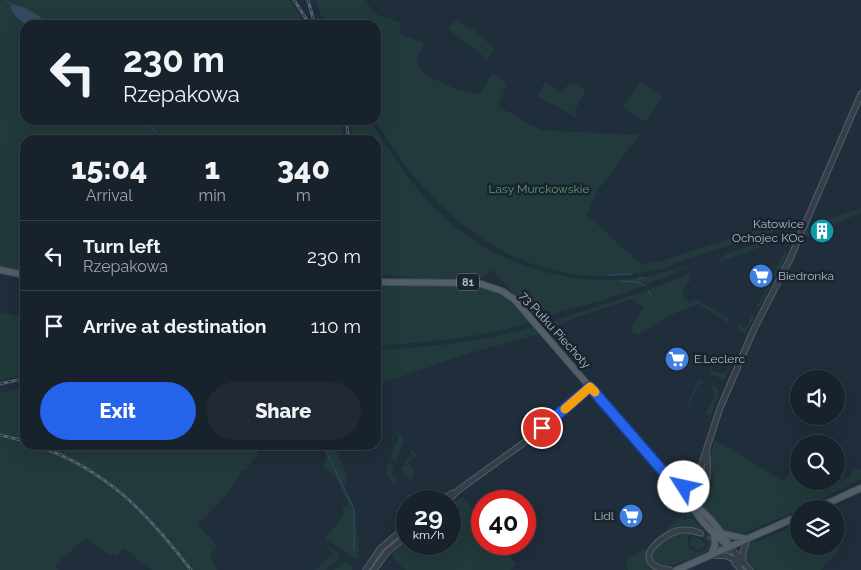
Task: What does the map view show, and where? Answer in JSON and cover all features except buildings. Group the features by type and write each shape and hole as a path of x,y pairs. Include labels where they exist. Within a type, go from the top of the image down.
{"main road":[{"path":"0,270 20,274"},
{"name":"73 Pułku Piechoty","path":"381,280 478,283 502,291 519,304 590,387"},
{"name":"81","path":"590,387 692,504 702,510 723,534 730,546"},
{"path":"835,500 861,488"},
{"name":"81","path":"692,504 695,512 713,532 730,546"},
{"path":"677,570 790,520"},
{"path":"711,555 716,542 713,532"},
{"path":"723,534 747,539"}],"street":[{"path":"692,504 697,478 720,408 750,336 790,259 861,94"},
{"path":"460,489 529,439 590,387"},
{"path":"702,510 699,504 707,482 707,446"},
{"path":"674,484 684,487 689,486 697,478"},
{"path":"692,504 700,497"},
{"path":"670,570 660,568 652,563 650,554 653,547 662,539 675,532 688,530 700,533"},
{"path":"366,570 380,549 396,535"},
{"path":"744,564 742,552 747,539"},
{"path":"374,570 387,552 396,545"},
{"path":"730,546 750,570"},
{"path":"711,555 727,556 744,564"},
{"path":"734,563 741,570"}],"green space":[{"path":"0,0 290,0 302,20 20,20 20,125 342,125 343,135 20,135 20,271 0,267"},
{"name":"Lasy Murckowskie","path":"315,0 368,0 366,1 374,13 402,23 399,33 424,43 416,62 425,75 458,90 479,94 493,73 507,84 498,107 542,130 639,135 597,192 587,215 642,265 661,261 777,223 780,229 672,264 669,267 621,275 577,275 535,265 497,248 462,224 430,194 401,159 378,125 381,125 381,20 323,20"},
{"path":"455,21 473,29 494,48 487,59 448,29"},
{"path":"570,81 586,91 574,112 578,114 576,117 537,96 545,82 562,93"},
{"path":"640,81 663,96 646,122 622,107"},
{"path":"351,125 373,125 379,135 352,135"},
{"path":"381,137 406,174 448,221 466,236 509,259 556,275 605,280 644,277 691,265 615,296 536,318 492,270 481,278 427,279 381,274"},
{"path":"861,208 861,213 834,224 835,227 828,239 820,236 804,237 808,226"},
{"path":"795,230 797,231 795,235 716,263 726,254"},
{"path":"785,251 788,253 758,309 757,306"},
{"path":"689,274 690,283 687,282 682,295 689,303 696,299 730,319 728,323 699,304 675,313 637,335 630,330 644,308 632,299 588,313 553,327 546,323 648,290"},
{"path":"381,285 465,285 486,289 495,292 509,301 532,322 474,336 381,346"},
{"path":"0,313 20,316 20,376 0,381"},
{"path":"752,314 755,317 745,334 736,328 739,323 744,328 747,326"},
{"path":"535,326 543,335 540,334 470,353 381,383 381,350 457,343"},
{"path":"735,344 739,346 725,378 721,379 710,373 710,369 712,367 711,370 721,374 722,372 726,373 738,346"},
{"path":"699,379 707,382 698,385 690,405 691,407 687,405"},
{"path":"714,386 718,389 719,392 710,418 710,416 698,410 705,413 714,397 712,387"},
{"path":"20,388 20,439 0,433 0,393"},
{"path":"396,430 404,439 396,461 390,459 399,435 395,433"},
{"path":"0,437 20,442 20,450 45,450 50,452 102,481 148,521 189,570 152,570 123,548 117,556 107,553 86,538 55,565 59,570 0,570"},
{"path":"714,439 783,481 790,471 790,490 839,490 820,500 790,500 790,514 744,533 729,532 719,527 702,506 711,489 714,477 711,462"},
{"path":"412,449 417,455 408,462 415,471 411,480 401,469 403,465 406,466 409,456 413,456"},
{"path":"52,450 258,450 257,455 245,471 242,470 225,496 199,523 199,526 218,547 210,555 217,570 193,570 144,512 107,481 87,467"},
{"path":"324,450 335,450 348,476 344,487 355,508 359,557 357,560 325,539 344,514 342,508 349,505 334,473 331,474 323,466 328,454"},
{"path":"389,461 394,466 391,474 396,481 393,483 385,473"},
{"path":"861,469 861,479 845,487 845,479 850,477 852,471"},
{"path":"463,496 471,507 471,555 509,555 517,565 510,570 405,570 392,556 396,551 396,555 461,555 461,498"},
{"path":"690,512 711,533 712,548 697,557 670,566 654,563 653,553 658,545 666,538 680,532 696,533 688,538 688,544 693,550 700,552 707,547 710,538 706,531 692,516 684,515"},
{"path":"681,517 685,520 691,517 702,529 686,527 671,530 646,548 649,563 657,570 628,570 626,564 628,559 643,550"},
{"path":"790,527 790,555 835,555 821,570 756,570 746,558 745,553 746,544 754,541 755,543"},
{"path":"692,537 707,543 702,549 695,549 690,544"},
{"path":"327,545 340,553 337,560 326,570 315,570 334,553"},
{"path":"345,561 352,565 352,570 334,570"}],"water":[{"path":"11,4 22,7 43,20 20,20 14,14"}],"waterway":[{"path":"6,0 11,4"},
{"path":"149,125 158,135"},
{"path":"608,275 632,274"},
{"path":"637,281 639,278 645,278"},
{"path":"619,281 636,282 646,286"},
{"path":"648,290 651,296"},
{"path":"325,450 354,509 354,550"}],"tunnel":[{"path":"700,533 715,542 730,558"}],"railway":[{"path":"294,0 307,20"},
{"path":"308,0 314,20"},
{"path":"347,125 348,135"},
{"path":"0,384 20,379"},
{"path":"0,435 20,440"},
{"path":"48,450 84,467 123,495 158,530 191,570"}],"slow traffic":[{"path":"565,409 590,387 595,392"}],"place":[{"name":"Katowice Ochojec KOc","path":"822,231"},
{"name":"Biedronka","path":"761,276"},
{"name":"E.Leclerc","path":"677,359"},
{"name":"Lidl","path":"631,516"}],"route":[{"path":"542,428 590,387 674,484 684,487"}]}
